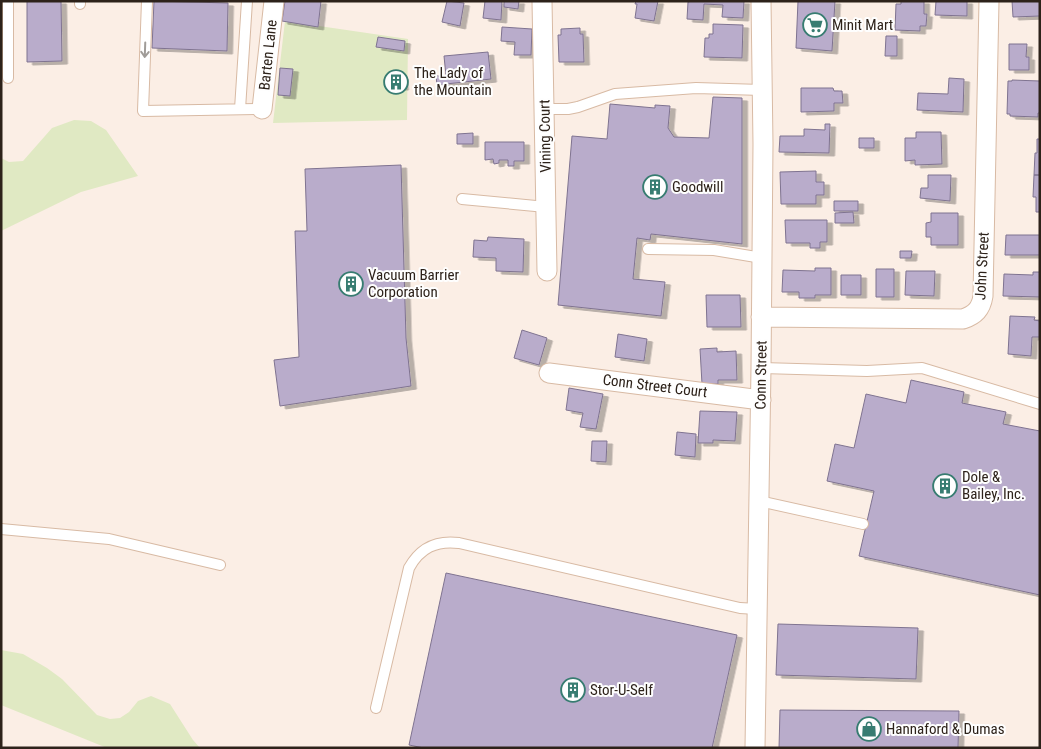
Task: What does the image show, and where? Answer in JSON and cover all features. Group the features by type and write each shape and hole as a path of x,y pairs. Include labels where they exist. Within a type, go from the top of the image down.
{"street":[{"name":"Barten Lane","path":"262,109 274,1"},
{"name":"Vining Court","path":"542,1 547,271"},
{"name":"Conn Street","path":"755,748 761,400 762,1"},
{"name":"John Street","path":"761,317 963,319 974,314 979,308 983,296 989,1"},
{"name":"Conn Street Court","path":"549,373 761,400"}],"lane":[{"path":"8,1 8,78"},
{"path":"147,1 143,111 262,109"},
{"path":"240,109 247,1"},
{"path":"544,109 578,107 615,94 696,88 762,90"},
{"path":"462,199 546,207"},
{"path":"648,249 714,250 762,258"},
{"path":"761,368 867,371 922,368 1040,404"},
{"path":"759,502 864,524"},
{"path":"1,529 109,539 220,565"},
{"path":"376,708 409,568 413,560 426,548 442,542 459,542 740,608 757,609"}],"green space":[{"path":"285,21 408,39 407,120 273,123"},
{"path":"74,120 91,121 106,130 138,176 81,192 1,231 1,158 9,162 23,161 52,128"},
{"path":"1,650 23,654 47,668 62,679 97,715 110,719 120,718 129,712 138,701 151,696 170,704 200,748 107,748 1,705"}],"building":[{"path":"27,1 61,1 62,61 27,62"},
{"path":"154,1 228,3 227,51 152,48"},
{"path":"285,1 321,1 318,27 282,21"},
{"path":"447,1 464,3 460,26 442,22"},
{"path":"485,1 502,1 501,20 483,18"},
{"path":"504,1 519,1 518,9 504,7"},
{"path":"636,1 658,1 654,21 635,18"},
{"path":"744,1 743,18 722,17 723,5 704,4 703,20 687,19 688,2"},
{"name":"Minit Mart","path":"798,1 835,1 832,51 796,48"},
{"path":"901,1 924,1 924,14 927,14 926,26 920,26 920,31 895,30 896,4 901,4"},
{"path":"936,1 967,1 967,16 935,15"},
{"path":"1012,1 1040,1 1040,16 1013,17"},
{"path":"713,24 743,25 742,58 704,57 705,38 709,38 709,34 713,34"},
{"path":"502,27 532,29 531,55 514,55 515,42 501,41"},
{"path":"580,28 580,34 583,34 584,62 559,62 558,35 561,35 561,29"},
{"path":"886,36 897,36 897,56 885,56"},
{"path":"378,37 405,41 404,51 376,47"},
{"path":"1009,44 1027,44 1026,57 1029,57 1029,70 1009,70"},
{"path":"488,52 491,79 437,85 436,76 446,76 444,56"},
{"path":"280,68 293,69 290,96 278,95"},
{"name":"The Lady of the Mountain","path":"389,76 402,76 403,87 390,87"},
{"path":"949,78 964,79 963,112 917,110 918,93 948,94"},
{"path":"1008,81 1040,81 1040,113 1038,113 1038,117 1010,116 1010,114 1007,114"},
{"path":"801,88 833,88 834,91 842,91 843,103 834,103 834,111 801,112"},
{"name":"Goodwill","path":"713,97 742,98 742,244 651,234 650,240 637,238 633,279 665,282 661,316 558,305 572,136 607,139 610,104 655,108 655,105 670,106 668,128 674,137 709,138"},
{"path":"825,124 830,124 829,153 779,152 780,136 804,136 804,129 825,130"},
{"path":"916,132 941,132 942,164 915,165 915,160 905,161 905,138 916,138"},
{"path":"473,133 473,144 457,144 457,134"},
{"path":"859,138 874,138 874,148 859,148"},
{"path":"1037,139 1040,139 1040,175 1034,175 1035,153 1037,153"},
{"path":"485,142 524,142 524,161 514,161 514,166 508,166 508,160 499,160 499,163 494,164 493,159 485,160"},
{"name":"Vacuum Barrier Corporation","path":"401,165 406,338 411,386 280,406 274,360 299,357 295,231 307,231 305,169"},
{"path":"816,171 816,182 824,182 824,195 816,195 816,204 781,204 780,172"},
{"path":"928,175 951,175 950,201 920,198 921,188 928,188"},
{"path":"1034,175 1040,175 1040,212 1036,212 1036,197 1033,197"},
{"path":"834,201 858,201 858,211 834,211"},
{"path":"853,212 854,223 835,223 835,213"},
{"path":"931,213 958,213 958,245 931,245 931,237 926,237 926,223 931,222"},
{"path":"785,220 827,220 827,242 820,242 820,248 810,248 810,243 786,243"},
{"path":"1006,235 1040,235 1040,255 1005,255"},
{"path":"488,237 524,239 523,272 496,271 496,258 473,257 474,240 487,241"},
{"path":"900,251 912,251 911,258 900,258"},
{"path":"815,268 831,268 831,295 799,298 799,292 782,292 783,270 815,271"},
{"path":"876,269 894,269 894,297 876,297"},
{"path":"906,271 935,271 934,296 905,295"},
{"path":"1033,272 1040,272 1040,297 1003,296 1004,274 1033,275"},
{"path":"841,275 861,275 861,295 841,295"},
{"path":"706,295 740,295 741,327 707,327"},
{"path":"1010,316 1035,317 1034,320 1040,321 1040,337 1032,337 1031,356 1008,354"},
{"path":"522,330 547,338 539,365 514,358"},
{"path":"618,334 647,339 644,361 615,357"},
{"path":"717,348 717,352 736,351 737,380 718,380 718,384 702,384 700,349"},
{"name":"Dole & Bailey, Inc.","path":"911,380 964,392 962,403 1006,412 1003,424 1040,431 1040,595 859,556 874,491 827,481 835,444 854,448 866,394 906,403"},
{"path":"569,388 603,394 596,429 580,427 583,413 566,410"},
{"path":"700,411 737,412 735,441 713,440 713,443 698,443"},
{"path":"677,432 696,434 695,457 675,455"},
{"path":"592,441 607,441 606,462 591,461"},
{"name":"Stor-U-Self","path":"446,573 737,635 712,748 424,748 409,745"},
{"path":"778,624 918,628 916,679 776,675"},
{"name":"Hannaford & Dumas","path":"780,710 959,711 958,748 779,748"}],"place":[{"name":"Minit Mart","path":"815,25"},
{"name":"The Lady of the Mountain","path":"396,82"},
{"name":"Goodwill","path":"655,187"},
{"name":"Vacuum Barrier Corporation","path":"351,284"},
{"name":"Dole & Bailey, Inc.","path":"945,486"},
{"name":"Stor-U-Self","path":"573,690"},
{"name":"Hannaford & Dumas","path":"869,729"}]}
